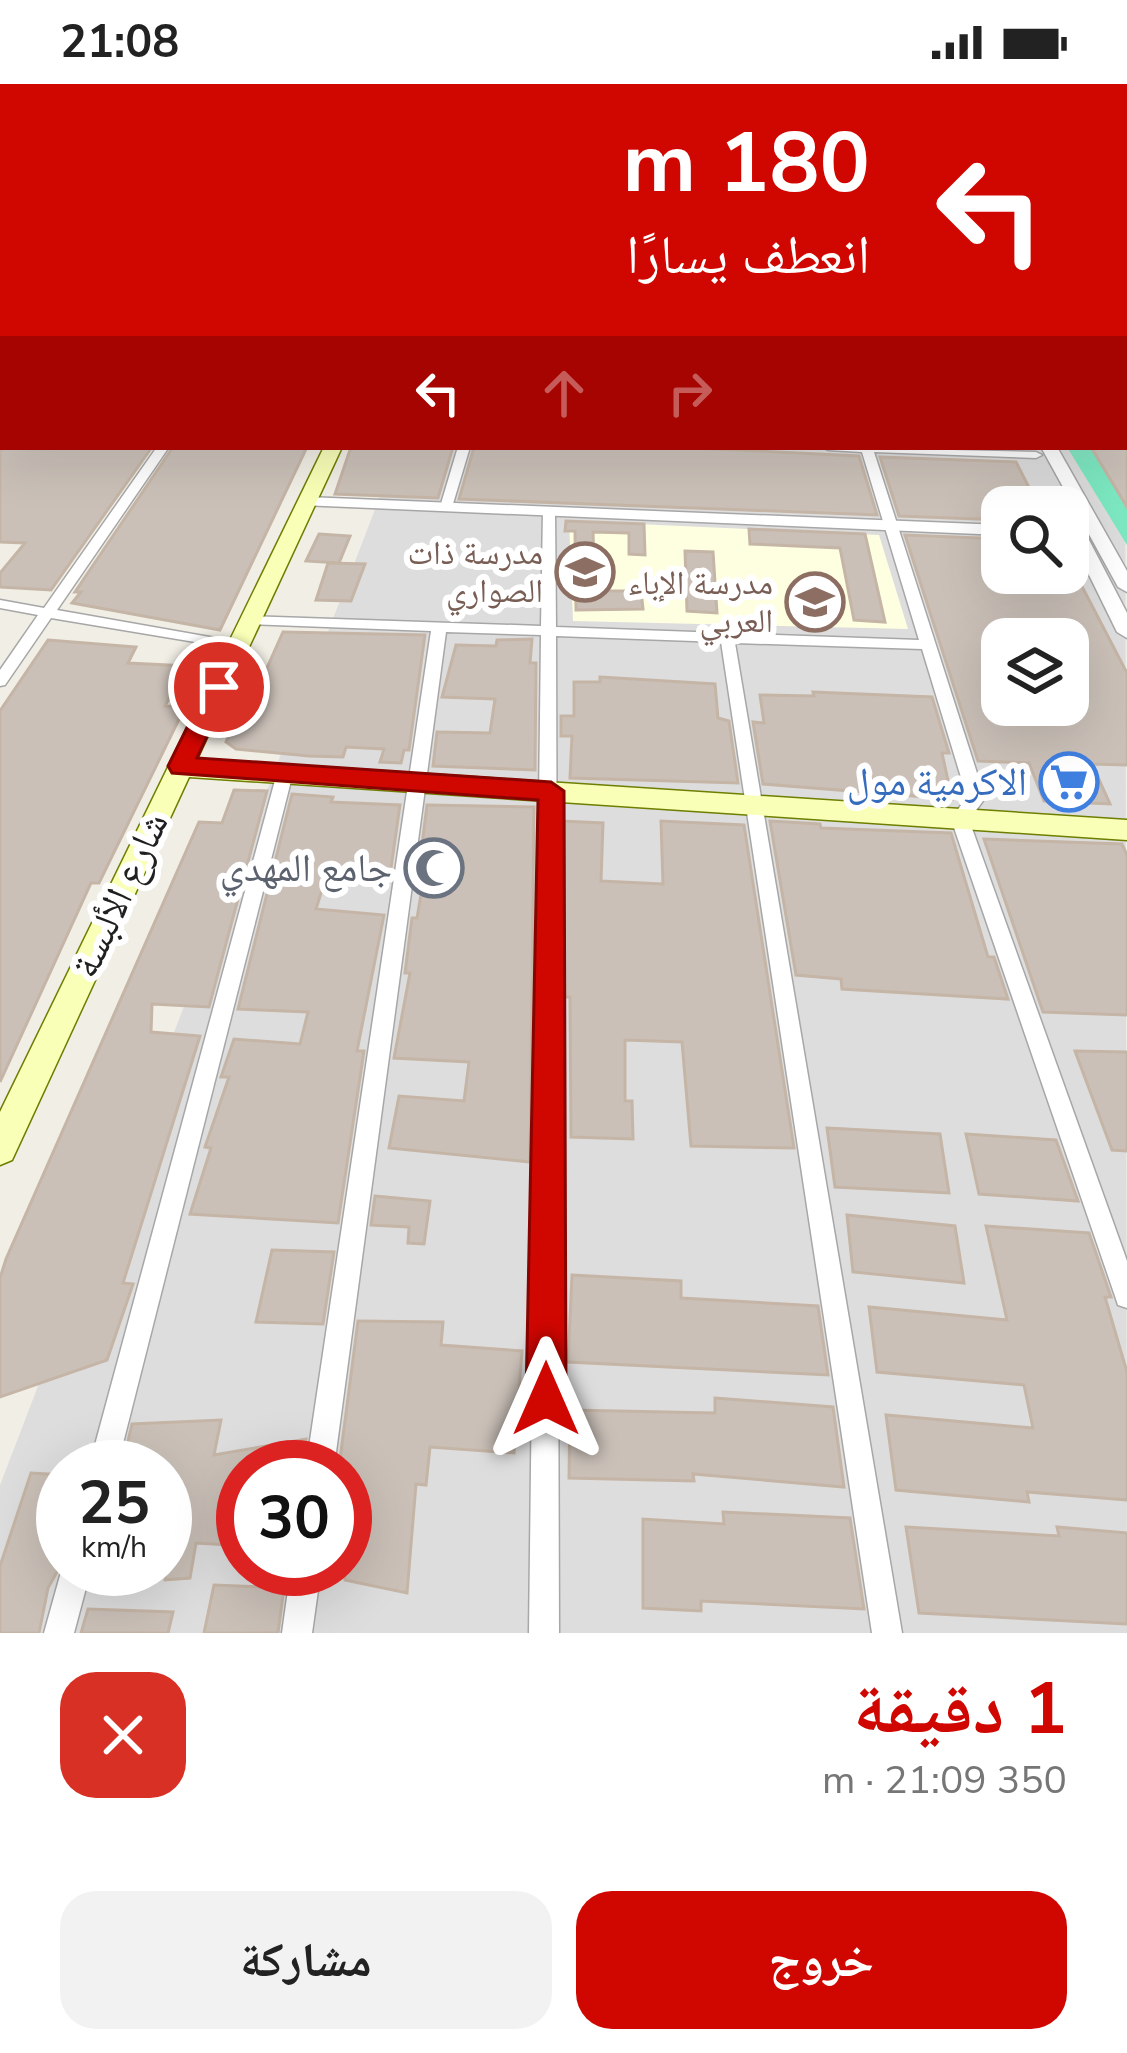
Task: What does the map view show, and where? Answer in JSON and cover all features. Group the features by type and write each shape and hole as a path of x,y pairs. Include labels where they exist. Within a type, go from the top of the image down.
{"main road":[{"name":"شارع الألبسة","path":"0,1148 332,450"},
{"path":"181,766 1127,830"}],"street":[{"path":"0,681 161,450"},
{"path":"446,507 463,450"},
{"path":"868,450 976,798 960,818 1127,1296"},
{"path":"1039,450 1055,486"},
{"path":"1039,450 1127,587"},
{"path":"307,502 981,529"},
{"path":"544,1633 549,511"},
{"path":"1089,561 1127,632"},
{"path":"0,604 238,646"},
{"path":"250,620 927,644"},
{"path":"324,1440 439,626"},
{"path":"727,637 887,1633"},
{"path":"110,1440 285,773"},
{"path":"59,1633 69,1596"},
{"path":"297,1633 302,1596"}],"shaded area":[{"path":"398,450 1125,450 1127,1633 0,1633 0,1485"},
{"path":"569,521 879,535 908,629 573,621"}],"green space":[{"path":"1069,450 1127,450 1127,545"}],"building":[{"path":"150,450 51,590 0,587 0,573 25,543 0,542 0,451"},
{"path":"171,450 306,450 220,630 72,603 81,592 75,592"},
{"path":"350,450 452,450 438,498 335,494"},
{"path":"473,450 736,450 859,456 877,515 459,499"},
{"path":"1093,450 1127,450 1127,507"},
{"path":"880,457 1016,462 1028,486 981,486 981,519 899,516"},
{"path":"566,521 644,524 645,555 629,554 629,533 593,532 595,591 641,591 643,609 576,610 575,531 565,531"},
{"path":"749,529 865,534 885,622 854,620 840,548 750,544"},
{"path":"319,534 350,536 339,563 306,561"},
{"path":"905,535 981,538 981,594 1086,594 1127,673 1127,765 1092,764 1110,804 1044,801 1029,763 978,761"},
{"path":"685,551 713,552 717,613 687,611"},
{"path":"328,563 365,564 351,601 316,600"},
{"path":"283,632 425,635 409,750 404,750 401,763 380,762 384,749 346,747 343,757 309,756 236,749 226,742 259,670 266,670"},
{"path":"532,639 535,770 433,766 437,732 490,733 495,699 442,697 456,645 496,646 497,640"},
{"path":"48,640 136,647 128,663 186,666 165,706 185,707 99,883 91,883 0,1082 0,711"},
{"path":"600,677 715,684 718,718 729,721 738,783 570,778 572,736 561,736 561,716 574,716 574,682 600,682"},
{"path":"813,692 932,697 949,753 942,753 952,799 763,784 753,722 764,723 760,695 814,696"},
{"path":"234,790 267,791 209,1007 152,1004 151,1032 200,1036 123,1283 133,1284 107,1360 0,1397 0,1278 6,1259 199,822 222,823"},
{"path":"292,794 333,797 331,802 400,805 389,882 326,877 316,909 384,915 357,1051 364,1051 338,1223 190,1214 211,1148 205,1147 229,1077 221,1077 234,1039 300,1044 308,1012 238,1009"},
{"path":"427,805 534,807 530,1162 389,1148 399,1096 464,1101 469,1062 394,1058 410,973 405,973 412,918 417,918 424,877 418,877"},
{"path":"561,821 603,823 601,881 663,884 661,821 744,825 794,1148 691,1146 682,1042 625,1040 625,1101 632,1101 633,1139 571,1137 570,997 562,997"},
{"path":"770,821 820,824 821,828 951,833 988,957 994,957 1008,999 842,989 841,979 796,975"},
{"path":"984,839 1122,844 1127,855 1127,1015 1043,1012"},
{"path":"1075,1051 1127,1052 1127,1151 1112,1150"},
{"path":"827,1128 940,1134 949,1193 835,1187"},
{"path":"966,1134 1056,1140 1078,1201 979,1194"},
{"path":"375,1196 430,1201 424,1244 408,1243 409,1227 371,1225"},
{"path":"847,1215 955,1226 964,1283 853,1272"},
{"path":"986,1226 1089,1233 1111,1297 1105,1297 1127,1372 1127,1500 1027,1492 1029,1502 896,1490 886,1415 1033,1428 1024,1385 877,1372 869,1307 1007,1320"},
{"path":"272,1250 334,1252 323,1324 256,1322"},
{"path":"572,1275 681,1281 681,1298 818,1306 828,1375 568,1362"},
{"path":"358,1321 443,1322 441,1345 522,1351 514,1453 430,1447 426,1485 416,1484 407,1593 372,1586 372,1440 343,1440"},
{"path":"715,1398 833,1407 844,1487 693,1474 694,1481 569,1478 570,1410 715,1413"},
{"path":"221,1420 214,1455 216,1544 196,1543 192,1566 192,1440 128,1440 132,1424"},
{"path":"31,1473 36,1473 36,1596 46,1596 39,1633 0,1633 0,1566"},
{"path":"723,1512 850,1518 864,1609 701,1601 701,1611 643,1608 643,1519 724,1524"},
{"path":"906,1527 1059,1536 1057,1527 1127,1533 1127,1624 919,1613"},
{"path":"214,1585 216,1596 283,1596 278,1633 204,1633"},
{"path":"88,1609 173,1612 168,1633 81,1633"}],"place":[{"name":"مدرسة ذات الصواري","path":"585,572"},
{"name":"مدرسة الإباء العربي","path":"815,602"},
{"name":"الاكرمية مول","path":"1069,782"},
{"name":"جامع المهدي","path":"434,868"}],"route":[{"path":"219,687 181,766 551,791 546,1399"}]}
